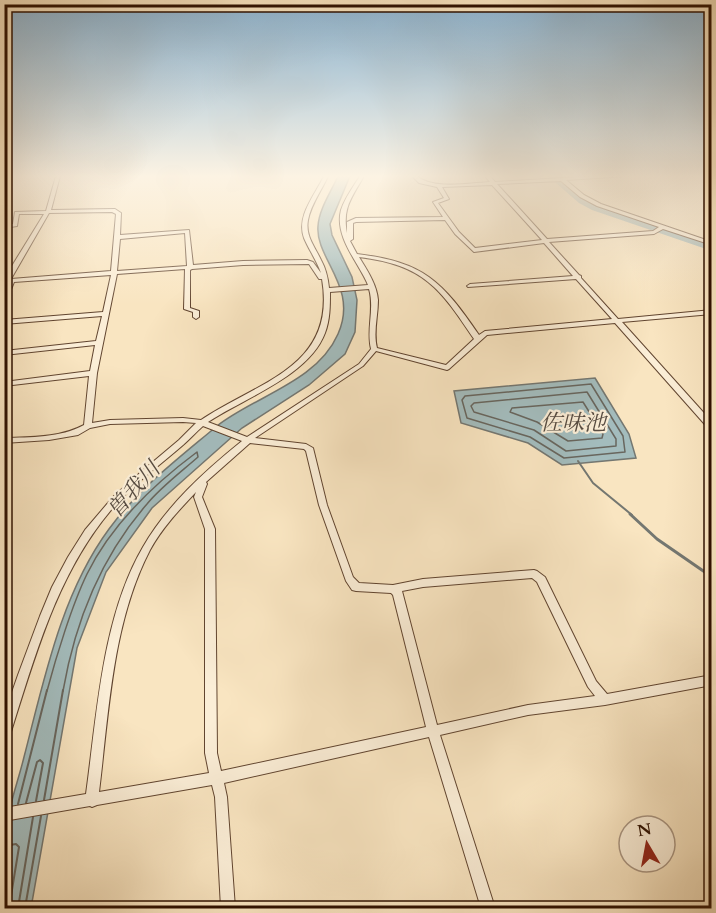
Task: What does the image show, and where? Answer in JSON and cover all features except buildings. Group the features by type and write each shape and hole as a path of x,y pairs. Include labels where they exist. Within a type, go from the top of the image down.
{"street":[{"path":"4,226 15,225 16,219"},
{"path":"4,299 7,281 44,219"},
{"path":"88,426 93,373 114,274 119,219"},
{"path":"4,735 30,655 73,556 108,508 136,480 205,424 281,377 310,352 321,333 328,288 320,263 310,249 305,223 307,219"},
{"path":"344,219 348,241 369,287 374,306 370,337 374,349"},
{"path":"348,241 352,237 350,222 431,219"},
{"path":"447,219 474,250 654,231 662,228"},
{"path":"526,219 711,427"},
{"path":"637,219 711,244"},
{"path":"119,237 187,231 191,254 188,268 187,309 196,311 196,317"},
{"path":"355,255 399,263 421,272 444,290 477,338"},
{"path":"7,281 307,262 311,263 328,288"},
{"path":"470,286 579,277"},
{"path":"328,288 369,287"},
{"path":"374,349 447,368 485,333 711,312"},
{"path":"4,322 105,314"},
{"path":"4,353 99,343"},
{"path":"92,801 113,648 130,590 146,548 207,475 246,440 343,378 361,365 374,349"},
{"path":"4,384 93,373"},
{"path":"4,441 49,438 75,433 88,426 133,420 183,420 205,424 246,440 299,445 310,450 323,506 350,578 356,587 393,589 423,583 534,574 541,580 592,684 605,700"},
{"path":"207,475 198,497 210,529 211,753 218,778 228,909"},
{"path":"393,589 398,593 432,729 488,909"},
{"path":"4,815 218,778 432,729 528,710 605,700 711,680"}],"water":[{"path":"332,219 330,224 332,235 352,277 357,300 355,332 345,354 309,385 242,428 152,508 106,572 77,648 31,908 5,908 4,854 8,816 47,668 66,609 78,581 92,554 109,529 133,500 160,474 232,415 301,376 328,351 338,334 343,317 343,302 340,288 319,238 319,220"},
{"name":"佐味池","path":"595,378 629,434 636,458 562,465 528,443 461,423 454,391"}],"waterway":[{"path":"626,219 712,248"},
{"path":"578,461 593,483 632,515"},
{"path":"630,514 657,539 712,577"}],"water label":[{"name":"曽我川","path":"133,489"}]}
